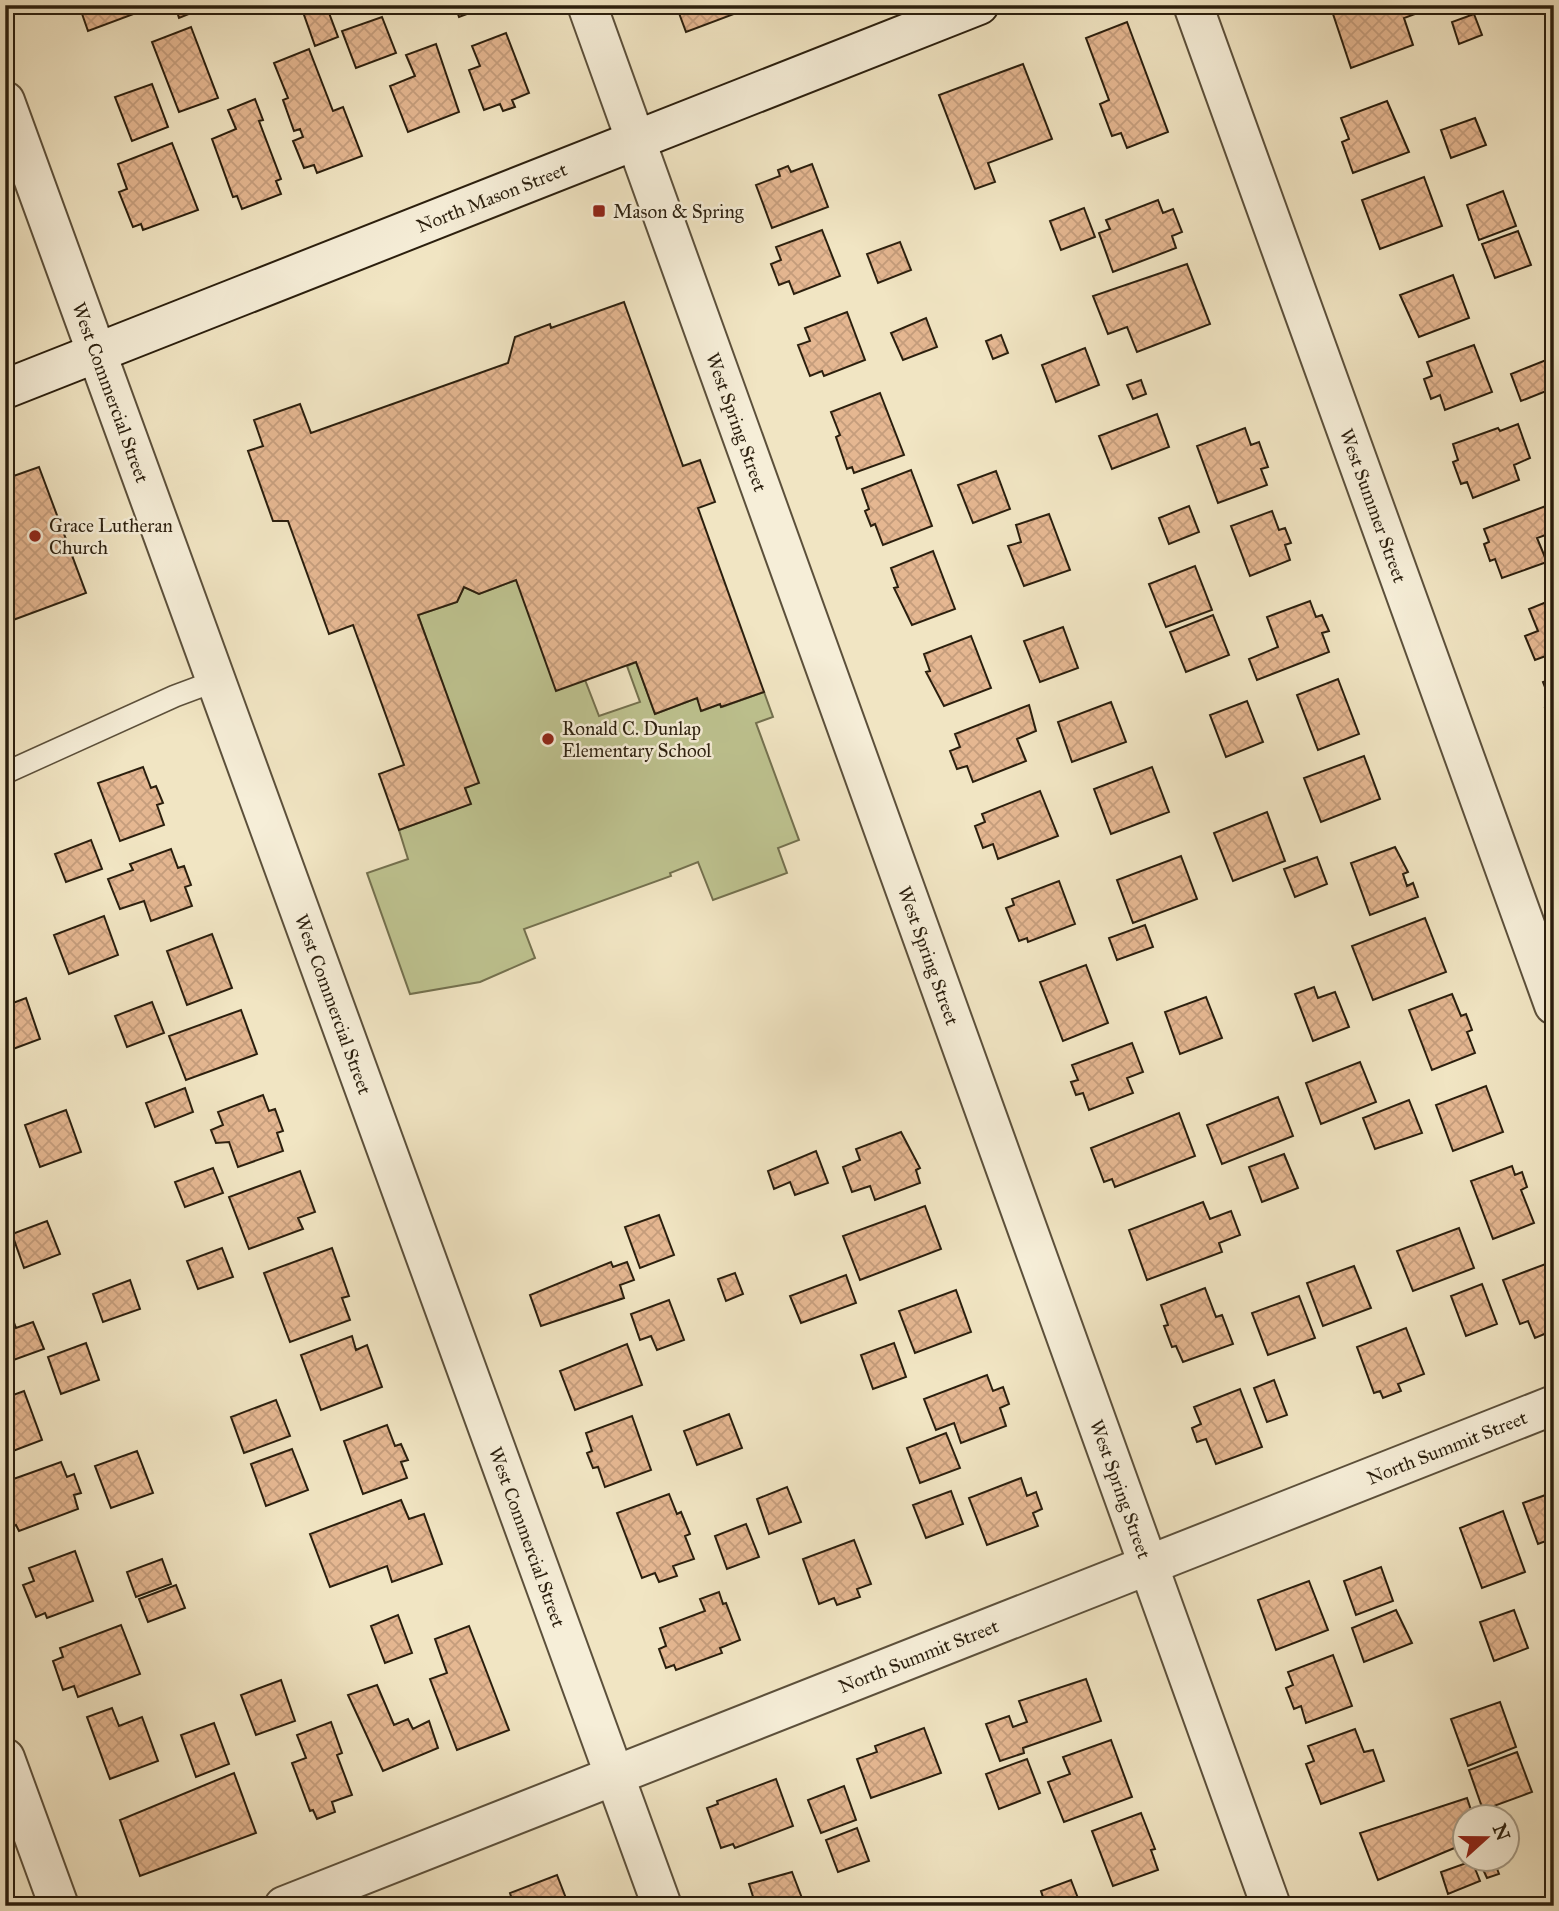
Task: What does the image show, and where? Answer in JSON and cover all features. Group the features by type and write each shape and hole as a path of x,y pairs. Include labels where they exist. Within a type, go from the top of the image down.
{"street":[{"name":"West Spring Street","path":"587,5 1150,1563 1271,1906"},
{"name":"North Mason Street","path":"5,389 979,5"},
{"name":"West Summer Street","path":"1193,5 1554,1005"},
{"name":"West Commercial Street","path":"5,101 218,680 662,1906"},
{"name":"North Summit Street","path":"284,1906 1554,1405"},
{"path":"5,1758 59,1906"}],"lane":[{"path":"5,773 175,696 218,680"}],"green space":[{"path":"516,580 585,680 599,716 640,702 627,666 636,662 655,714 697,698 702,711 764,692 773,717 756,723 799,840 778,848 787,873 713,900 698,862 670,873 671,876 524,929 535,958 480,982 410,994 367,873 408,859 399,830 470,804 465,788 478,783 418,615 457,602 464,587 479,594"}],"building":[{"path":"71,5 136,5 139,12 88,31 80,8 73,11"},
{"path":"175,5 211,5 179,18"},
{"path":"326,5 338,37 315,46 303,12"},
{"path":"455,5 491,5 459,17"},
{"path":"676,5 731,5 734,14 686,32"},
{"path":"1330,5 1424,5 1426,10 1404,18 1413,45 1351,68"},
{"path":"1474,14 1482,35 1459,44 1452,22"},
{"path":"382,17 396,53 356,68 342,31"},
{"path":"1127,22 1168,132 1127,148 1121,133 1112,136 1100,104 1109,100 1086,38"},
{"path":"191,27 218,98 179,112 152,42"},
{"path":"506,33 529,93 512,100 515,107 503,111 500,104 484,110 469,70 480,66 472,46"},
{"path":"436,44 459,112 408,132 390,86 415,76 406,55"},
{"path":"309,49 333,111 343,107 362,156 317,173 314,165 304,168 293,141 303,137 300,129 294,131 283,100 288,98 274,63"},
{"path":"1023,64 1052,139 988,163 995,182 975,189 939,95"},
{"path":"152,84 168,127 132,141 115,97"},
{"path":"255,99 263,120 259,121 281,179 276,181 281,194 242,209 237,196 233,197 212,139 236,129 228,110"},
{"path":"1387,101 1409,152 1353,173 1342,142 1349,139 1341,118"},
{"path":"1475,118 1486,145 1451,158 1441,130"},
{"path":"172,143 198,210 143,230 141,224 133,227 119,192 127,189 118,164"},
{"path":"812,164 828,207 772,228 756,185 780,176 778,170 788,166 791,172"},
{"path":"1424,177 1442,226 1380,249 1362,200"},
{"path":"1503,191 1516,226 1479,240 1467,205"},
{"path":"1158,200 1163,213 1173,209 1182,232 1172,236 1176,248 1113,272 1099,233 1110,229 1106,220"},
{"path":"1084,208 1095,237 1061,250 1050,221"},
{"path":"822,230 840,276 794,294 789,281 779,285 771,264 781,260 776,247"},
{"path":"1518,231 1531,265 1495,278 1482,244"},
{"path":"900,242 911,270 878,283 867,254"},
{"path":"1187,264 1210,324 1137,352 1127,327 1108,334 1093,296"},
{"path":"1453,275 1469,318 1419,337 1400,295"},
{"path":"624,302 683,466 700,460 715,502 698,508 764,692 701,711 697,698 655,714 636,662 556,691 516,580 479,594 464,587 457,602 418,615 479,783 465,788 471,804 399,830 379,774 404,765 353,625 329,634 288,521 273,521 248,451 263,446 254,420 300,404 311,433 508,363 515,337 550,324 551,328"},
{"path":"847,312 865,360 824,376 822,371 810,376 798,345 810,341 805,328"},
{"path":"926,318 937,347 903,360 891,333"},
{"path":"1001,335 1008,353 993,359 986,341"},
{"path":"1474,345 1492,392 1445,410 1440,395 1431,399 1424,379 1432,376 1427,362"},
{"path":"1085,348 1099,385 1056,402 1042,365"},
{"path":"1546,360 1554,388 1521,401 1511,374"},
{"path":"1141,380 1146,394 1133,399 1127,385"},
{"path":"880,393 904,455 854,473 852,467 847,469 836,437 840,435 831,412"},
{"path":"1157,414 1169,447 1112,469 1099,436"},
{"path":"1518,424 1530,458 1514,465 1519,480 1473,498 1467,482 1461,484 1453,462 1458,460 1453,444"},
{"path":"1245,428 1251,445 1259,442 1268,467 1261,469 1267,485 1218,503 1197,446"},
{"name":"Grace Lutheran Church","path":"39,467 86,593 5,623 5,479"},
{"path":"911,470 932,526 883,545 875,524 871,526 865,511 869,509 862,489"},
{"path":"996,471 1010,509 973,523 958,485"},
{"path":"1554,503 1554,532 1537,538 1547,562 1502,578 1495,559 1490,561 1484,544 1489,542 1484,529"},
{"path":"1189,506 1199,532 1169,544 1159,518"},
{"path":"1272,511 1279,530 1285,528 1291,543 1285,545 1290,560 1250,576 1231,526"},
{"path":"1049,514 1070,570 1024,586 1008,546 1021,542 1016,525"},
{"path":"933,551 955,609 912,625 894,588 898,587 891,568"},
{"path":"1195,566 1212,610 1166,627 1149,584"},
{"path":"1554,599 1554,653 1535,660 1525,636 1538,631 1529,609"},
{"path":"1310,601 1316,617 1322,615 1329,631 1322,633 1329,652 1257,680 1249,659 1278,647 1267,617"},
{"path":"1213,615 1229,655 1186,672 1170,632"},
{"path":"1063,627 1078,668 1040,682 1024,641"},
{"path":"971,636 991,688 944,706 926,672 930,671 924,654"},
{"path":"1554,678 1554,731 1545,708 1552,705 1543,682"},
{"path":"1338,679 1359,734 1318,750 1297,695"},
{"path":"1247,701 1263,742 1226,757 1210,715"},
{"path":"1111,702 1126,742 1072,762 1058,722"},
{"path":"1029,705 1036,731 1017,739 1026,761 973,782 967,766 957,769 950,751 960,747 955,734"},
{"path":"1364,756 1380,799 1321,822 1304,778"},
{"path":"143,767 151,788 156,786 163,803 157,805 164,825 120,841 98,783"},
{"path":"1152,767 1169,812 1111,834 1094,789"},
{"path":"1040,791 1058,836 998,859 993,844 983,848 975,826 985,822 982,814"},
{"path":"1267,812 1285,861 1233,881 1214,833"},
{"path":"91,840 102,869 66,882 55,854"},
{"path":"1395,847 1408,872 1403,874 1407,886 1413,883 1418,897 1370,915 1351,863"},
{"path":"171,849 178,868 184,866 191,885 185,887 192,906 151,921 144,901 120,909 108,879 133,870 130,864"},
{"path":"1181,856 1197,899 1133,923 1117,880"},
{"path":"1317,857 1327,884 1295,897 1284,869"},
{"path":"1059,881 1075,924 1028,942 1027,938 1019,941 1006,908 1014,905 1012,899"},
{"path":"104,916 118,955 69,974 54,935"},
{"path":"1425,918 1446,972 1373,1000 1352,946"},
{"path":"1145,925 1153,947 1117,960 1109,938"},
{"path":"212,934 232,988 187,1005 167,951"},
{"path":"1086,965 1108,1023 1063,1041 1040,982"},
{"path":"1314,987 1318,998 1335,992 1349,1027 1313,1041 1295,994"},
{"path":"1452,994 1461,1016 1466,1014 1472,1030 1467,1032 1475,1053 1432,1070 1409,1010"},
{"path":"1206,997 1222,1038 1180,1054 1165,1012"},
{"path":"26,998 40,1039 5,1052 5,1006"},
{"path":"152,1002 164,1033 127,1047 115,1016"},
{"path":"241,1010 257,1054 186,1080 169,1036"},
{"path":"1132,1043 1143,1072 1127,1078 1133,1093 1089,1110 1083,1093 1076,1095 1071,1082 1078,1080 1072,1065"},
{"path":"1360,1062 1376,1102 1321,1124 1306,1083"},
{"path":"1486,1086 1503,1132 1453,1151 1436,1105"},
{"path":"185,1088 193,1112 155,1127 146,1103"},
{"path":"263,1095 269,1111 275,1109 283,1131 277,1133 283,1151 238,1167 229,1142 216,1143 211,1130 223,1125 218,1112"},
{"path":"1278,1097 1293,1136 1222,1164 1207,1125"},
{"path":"1409,1100 1422,1133 1375,1149 1363,1118"},
{"path":"66,1110 81,1152 40,1167 25,1125"},
{"path":"1179,1113 1195,1156 1115,1187 1112,1179 1104,1182 1091,1148"},
{"path":"901,1132 920,1168 916,1170 920,1183 875,1200 870,1186 852,1192 843,1167 860,1160 856,1149"},
{"path":"816,1151 828,1183 795,1195 790,1182 774,1189 768,1171"},
{"path":"1284,1154 1298,1188 1262,1202 1249,1167"},
{"path":"1512,1166 1515,1175 1522,1172 1527,1187 1521,1190 1534,1223 1493,1239 1471,1181"},
{"path":"213,1168 223,1193 185,1207 175,1182"},
{"path":"300,1171 315,1212 298,1218 303,1229 249,1249 229,1197"},
{"path":"1203,1202 1210,1219 1231,1211 1240,1235 1219,1243 1222,1252 1147,1280 1129,1230"},
{"path":"925,1206 941,1249 860,1280 843,1236"},
{"path":"659,1215 674,1255 640,1268 625,1227"},
{"path":"47,1221 60,1254 24,1268 12,1234"},
{"path":"1459,1228 1474,1268 1413,1291 1397,1251"},
{"path":"222,1248 233,1277 198,1289 187,1261"},
{"path":"332,1248 349,1296 342,1298 350,1320 290,1342 264,1273"},
{"path":"611,1262 613,1267 627,1262 634,1280 620,1285 624,1298 541,1326 530,1295"},
{"path":"1551,1262 1554,1270 1554,1330 1535,1338 1528,1321 1520,1324 1503,1280"},
{"path":"1354,1266 1371,1308 1323,1326 1307,1283"},
{"path":"735,1273 743,1294 726,1301 718,1279"},
{"path":"846,1275 856,1303 801,1323 790,1296"},
{"path":"130,1280 140,1309 103,1322 93,1294"},
{"path":"1482,1284 1497,1324 1466,1336 1451,1296"},
{"path":"1205,1288 1216,1317 1222,1315 1233,1344 1183,1362 1176,1346 1172,1347 1164,1326 1168,1325 1161,1305"},
{"path":"956,1290 971,1332 915,1353 899,1311"},
{"path":"1299,1296 1315,1338 1268,1355 1252,1313"},
{"path":"5,1298 16,1328 33,1322 44,1349 5,1363"},
{"path":"669,1300 684,1340 657,1350 651,1336 640,1340 631,1314"},
{"path":"1406,1328 1424,1374 1398,1384 1401,1391 1383,1398 1380,1391 1374,1393 1357,1347"},
{"path":"352,1336 356,1350 367,1345 382,1387 321,1410 301,1355"},
{"path":"86,1343 99,1380 61,1394 48,1357"},
{"path":"894,1343 906,1377 873,1389 861,1355"},
{"path":"627,1344 642,1385 575,1410 560,1371"},
{"path":"987,1375 993,1391 1003,1387 1009,1404 1000,1408 1006,1426 961,1443 954,1423 936,1430 924,1399"},
{"path":"1274,1380 1287,1415 1267,1422 1254,1388"},
{"path":"1240,1389 1262,1447 1216,1464 1206,1439 1197,1442 1192,1428 1201,1424 1194,1407"},
{"path":"24,1391 42,1440 5,1454 5,1398"},
{"path":"276,1400 290,1436 244,1453 231,1417"},
{"path":"729,1414 742,1448 697,1465 684,1431"},
{"path":"632,1416 651,1470 605,1487 598,1467 593,1468 587,1453 592,1451 586,1433"},
{"path":"387,1425 395,1446 401,1444 408,1460 401,1462 407,1478 363,1494 344,1441"},
{"path":"946,1433 960,1468 920,1483 907,1448"},
{"path":"292,1449 308,1490 266,1506 251,1464"},
{"path":"137,1451 153,1493 111,1508 95,1466"},
{"path":"61,1462 67,1477 74,1474 81,1493 74,1495 78,1509 19,1531 16,1525 5,1529 5,1482"},
{"path":"1021,1478 1027,1496 1036,1492 1042,1509 1033,1513 1038,1526 987,1545 969,1498"},
{"path":"787,1487 801,1522 769,1534 757,1499"},
{"path":"951,1491 963,1524 926,1538 913,1505"},
{"path":"1554,1492 1554,1538 1538,1544 1523,1503"},
{"path":"669,1494 677,1514 681,1512 690,1534 685,1536 694,1559 673,1566 677,1576 659,1582 655,1573 642,1578 617,1513"},
{"path":"401,1500 409,1519 424,1514 442,1564 392,1582 387,1566 330,1587 310,1534"},
{"path":"1503,1511 1525,1572 1482,1588 1460,1528"},
{"path":"746,1524 759,1557 727,1569 715,1536"},
{"path":"854,1540 871,1584 857,1589 860,1597 837,1605 834,1598 819,1604 803,1559"},
{"path":"75,1551 93,1601 47,1618 45,1613 36,1617 23,1585 34,1581 29,1568"},
{"path":"162,1559 171,1584 136,1597 127,1572"},
{"path":"1381,1567 1393,1601 1356,1615 1344,1581"},
{"path":"1309,1581 1328,1630 1276,1650 1258,1600"},
{"path":"176,1585 185,1608 148,1622 139,1599"},
{"path":"719,1592 740,1640 720,1648 722,1653 676,1670 674,1665 666,1668 659,1649 666,1646 660,1628 705,1611 700,1599"},
{"path":"1396,1610 1412,1643 1364,1662 1352,1628"},
{"path":"1514,1610 1528,1648 1494,1661 1480,1622"},
{"path":"1554,1612 1554,1630 1548,1614"},
{"path":"398,1615 412,1653 385,1663 371,1626"},
{"path":"121,1625 140,1674 78,1697 74,1686 63,1690 53,1661 63,1657 60,1648"},
{"path":"469,1626 509,1730 457,1750 430,1679 447,1673 435,1639"},
{"path":"1333,1655 1352,1706 1306,1723 1301,1706 1294,1709 1286,1688 1293,1685 1288,1672"},
{"path":"1086,1679 1101,1721 1023,1748 1024,1753 1000,1761 986,1724 1009,1716 1013,1727 1027,1722 1019,1701"},
{"path":"281,1680 295,1721 256,1735 241,1695"},
{"path":"377,1685 394,1725 408,1719 413,1729 429,1721 438,1748 383,1771 348,1695"},
{"path":"1500,1702 1516,1747 1468,1766 1451,1719"},
{"path":"112,1708 119,1726 142,1717 158,1761 110,1779 87,1717"},
{"path":"331,1722 342,1753 337,1755 352,1795 332,1802 335,1812 317,1819 313,1810 310,1811 292,1763 306,1758 297,1735"},
{"path":"214,1723 229,1764 196,1777 181,1735"},
{"path":"924,1728 941,1773 871,1798 857,1759 877,1752 875,1746"},
{"path":"1355,1729 1364,1752 1373,1750 1384,1781 1321,1804 1306,1764 1314,1761 1308,1746"},
{"path":"1111,1740 1132,1797 1064,1822 1048,1782 1070,1774 1063,1757"},
{"path":"1517,1752 1532,1792 1505,1802 1480,1802 1469,1770"},
{"path":"1027,1759 1040,1793 999,1809 986,1774"},
{"path":"234,1773 256,1833 140,1876 120,1820"},
{"path":"776,1779 793,1826 735,1848 733,1844 721,1848 707,1808 718,1804 717,1801"},
{"path":"844,1786 856,1820 821,1833 808,1800"},
{"path":"1450,1804 1450,1850 1378,1880 1360,1833"},
{"path":"1141,1813 1155,1849 1151,1850 1158,1870 1113,1886 1092,1831"},
{"path":"857,1828 869,1861 838,1872 826,1840"},
{"path":"1450,1869 1450,1872 1476,1872 1480,1881 1448,1894 1441,1872"},
{"path":"792,1872 805,1906 756,1906 749,1884"},
{"path":"1484,1872 1498,1872 1499,1874 1487,1878"},
{"path":"557,1875 569,1906 506,1906 513,1903 510,1893"},
{"path":"1071,1880 1081,1906 1046,1906 1041,1891"},
{"path":"1420,1899 1423,1906 1402,1906"}],"place":[{"name":"Mason & Spring","path":"599,211"},
{"name":"Grace Lutheran Church","path":"35,536"},
{"name":"Ronald C. Dunlap Elementary School","path":"548,739"}]}
